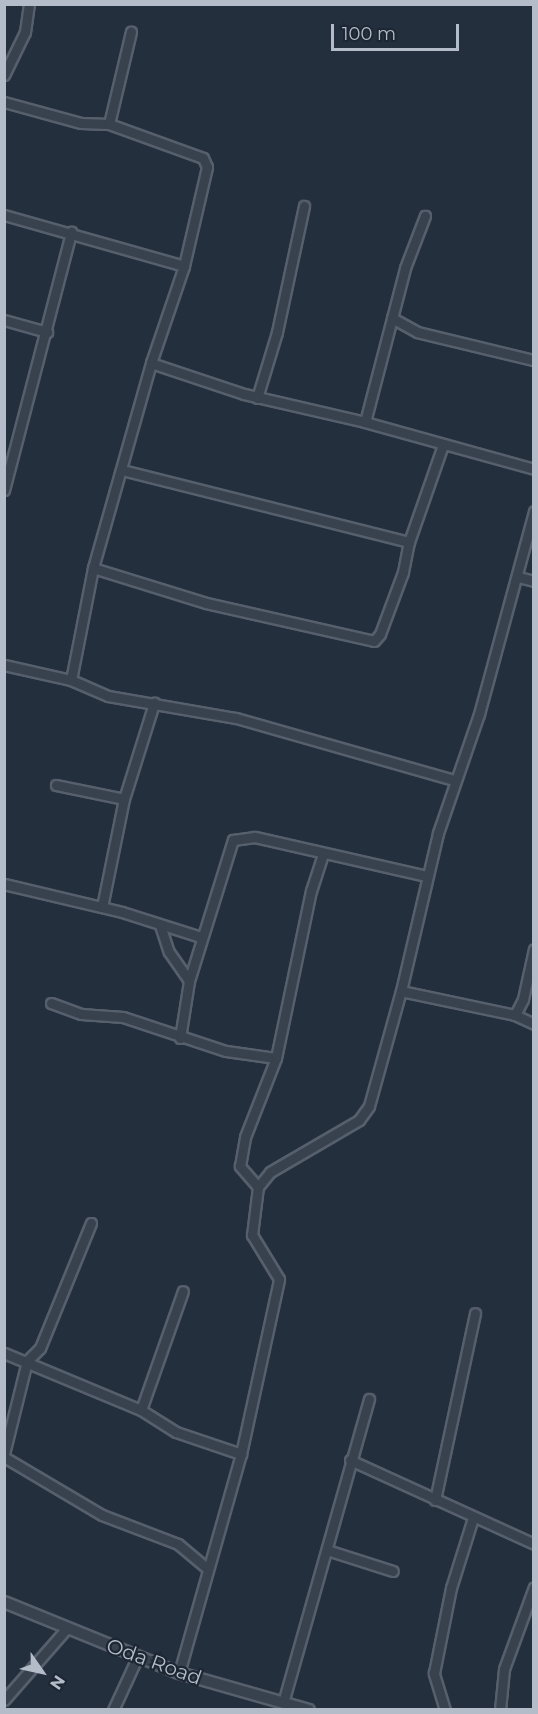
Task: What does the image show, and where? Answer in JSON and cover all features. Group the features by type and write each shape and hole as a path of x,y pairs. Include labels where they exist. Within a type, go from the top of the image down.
{"street":[{"path":"4,75 25,32 29,4"},
{"path":"109,124 130,32"},
{"path":"4,102 81,123 109,124 205,159 207,167 201,202 184,266 151,363 93,568 71,680"},
{"path":"257,398 277,332 304,206"},
{"path":"4,215 71,232 184,266"},
{"path":"365,422 392,318 424,216"},
{"path":"4,490 47,332 71,232"},
{"path":"392,318 417,332 534,360"},
{"path":"4,320 47,332"},
{"path":"389,332 403,324"},
{"path":"151,363 257,398 365,422 534,469"},
{"path":"4,440 15,444"},
{"path":"93,568 197,600 374,641 380,634 403,572 409,542 443,444"},
{"path":"122,470 409,542"},
{"path":"179,1673 241,1454 279,1279 252,1235 258,1187 270,1172 359,1120 369,1106 401,991 427,876 454,780 479,714 505,609 518,577 534,511"},
{"path":"518,577 534,582"},
{"path":"4,665 71,680 108,696 236,718 454,780"},
{"path":"102,907 124,800 154,703"},
{"path":"56,785 124,800"},
{"path":"180,1038 189,981 234,840 255,837 427,876"},
{"path":"258,1187 240,1166 245,1137 276,1059 311,891 323,854"},
{"path":"4,885 102,907 201,938"},
{"path":"160,925 169,952 189,981"},
{"path":"515,1015 523,999 534,949"},
{"path":"401,991 515,1015 534,1024"},
{"path":"51,1003 81,1014 123,1017 180,1038 276,1059"},
{"path":"91,1223 40,1348 27,1360 4,1455 102,1515 178,1544 207,1568"},
{"path":"141,1410 183,1291"},
{"path":"435,1500 475,1313"},
{"path":"4,1353 27,1360 141,1410 176,1432 241,1454"},
{"path":"283,1703 350,1460 369,1400"},
{"path":"350,1460 534,1544"},
{"path":"445,1710 434,1673 451,1588 473,1518"},
{"path":"327,1550 393,1571"},
{"path":"500,1710 504,1669 534,1587"},
{"name":"Oda Road","path":"4,1602 137,1658 179,1673 309,1710"},
{"path":"4,1700 67,1628"},
{"path":"112,1710 137,1658"}]}
